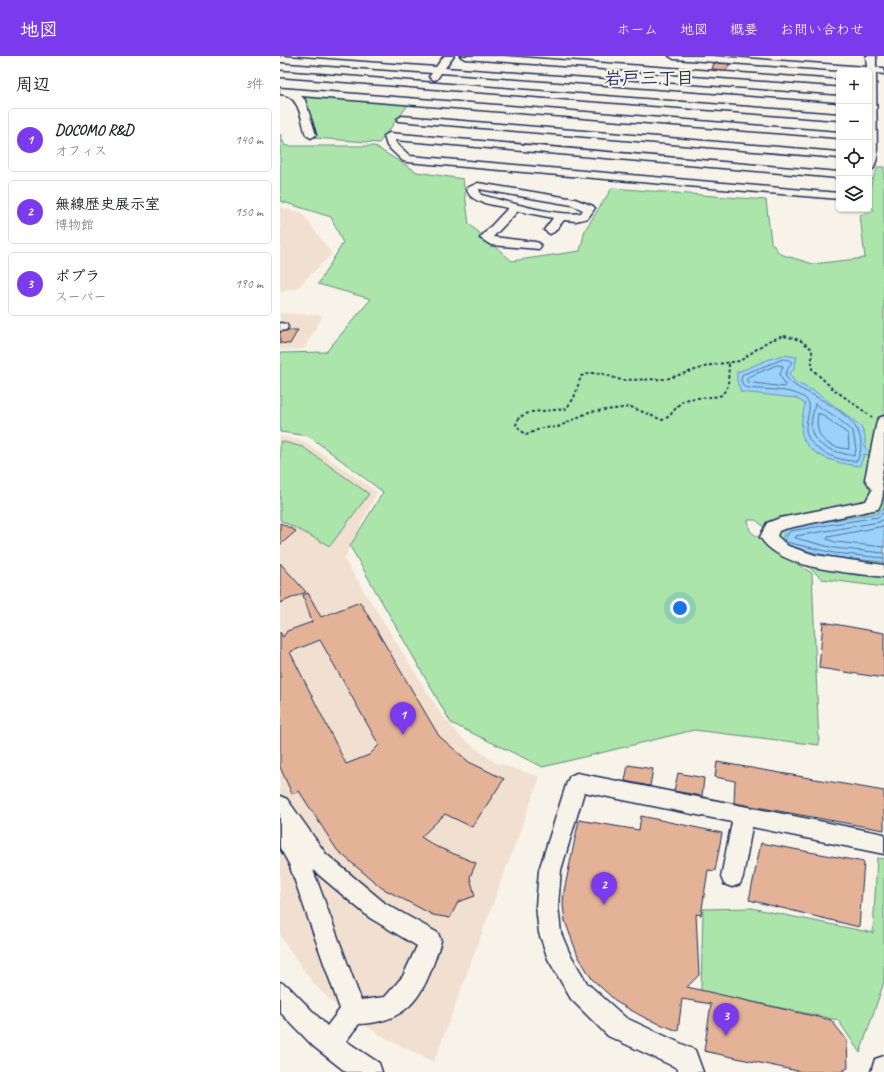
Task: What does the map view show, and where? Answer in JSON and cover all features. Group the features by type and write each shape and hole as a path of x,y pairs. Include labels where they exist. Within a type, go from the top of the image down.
{"street":[{"path":"450,56 390,136 391,144 407,159 836,196"},
{"path":"465,56 588,60 724,75 836,82"},
{"path":"674,56 729,58 848,68"},
{"path":"871,56 872,68"},
{"path":"280,84 284,75 306,58"},
{"path":"280,59 306,58 439,70 836,99"},
{"path":"695,183 729,58"},
{"path":"528,187 588,60"},
{"path":"872,70 884,71"},
{"path":"284,75 836,117"},
{"path":"872,85 884,86"},
{"path":"280,91 836,135"},
{"path":"291,92 300,100 311,136"},
{"path":"872,101 884,102"},
{"path":"402,119 836,155"},
{"path":"872,119 884,120"},
{"path":"390,136 836,175"},
{"path":"872,137 884,138"},
{"path":"872,161 884,158"},
{"path":"478,186 528,187 589,208 588,212 584,216 561,216 516,206 477,197 473,192 473,188 478,186"},
{"path":"516,206 486,238 490,241 535,246"},
{"path":"550,230 561,216"},
{"path":"884,421 873,479 880,490 872,505 780,524 773,527 768,537 782,550 814,561 884,571"},
{"path":"691,1072 686,1059 617,1027 579,991 560,959 550,933 547,906 550,870 577,782 884,844"},
{"path":"280,805 318,862 378,911 430,941 417,978 392,1006 367,1012 353,1012"},
{"path":"732,877 744,816"},
{"path":"281,830 299,862 353,1012"},
{"path":"280,994 299,1017 329,1043 370,1072"},
{"path":"329,1043 353,1012"},
{"path":"883,1072 884,1068"}],"path":[{"path":"729,364 728,386 724,393 710,399 687,400 675,407 670,417 662,420 631,407 589,412 558,427 542,428 526,435 516,425 519,417 531,412 566,409 574,398 581,376 591,373 603,374 621,380 666,379 710,365 729,364 740,361 768,341 784,336 800,340 812,349 812,369 822,379 870,417 884,421"}],"shaded area":[{"path":"280,207 302,213 332,254 296,289 286,289 283,292 280,292"},
{"path":"280,313 323,315 304,349 280,350"},
{"path":"280,436 304,441 377,492 344,559 441,714 461,737 494,762 540,777 434,1062 389,1040 342,1012 313,983 280,936"}],"green space":[{"path":"297,94 409,104 379,143 315,138 302,98"},
{"path":"280,134 285,146 374,146 417,172 463,179 469,224 512,261 580,251 585,230 612,188 766,200 771,242 780,254 813,264 865,258 860,215 874,211 872,208 872,182 878,167 884,167 884,587 822,579 756,520 748,520 750,531 774,550 812,573 819,745 694,730 543,767 451,723 350,546 383,492 309,436 280,432 280,353 326,352 371,299 318,284 343,243 331,217 280,201"},
{"path":"280,441 303,447 369,494 330,546 280,520"},
{"path":"877,858 884,859 884,982 860,1053 838,1020 701,991 703,909 751,908 873,933"}],"water":[{"path":"784,355 797,357 794,369 789,374 795,382 816,392 861,426 865,436 865,448 870,453 883,453 884,451 884,470 881,458 864,454 860,466 852,465 826,458 811,449 805,443 801,431 805,404 796,398 741,392 737,381 737,372 772,358"},
{"path":"884,507 884,562 833,557 779,544 787,528 878,513"}],"building":[{"path":"714,63 730,64 726,70 712,69"},
{"path":"298,330 290,344 280,343 280,332"},
{"path":"280,523 296,531 280,545"},
{"path":"280,563 306,592 280,603"},
{"path":"308,593 321,617 360,602 439,736 469,762 504,779 472,827 445,814 421,837 435,846 476,863 470,877 475,896 458,902 450,918 433,915 382,888 337,850 299,791 292,794 280,767 280,632 283,637 287,631 312,622 303,595","holes":["320,640 379,745 369,755 346,764 290,652"]},
{"path":"823,622 884,633 884,678 819,668"},
{"path":"717,762 884,791 884,830 734,803 735,781 715,777"},
{"path":"628,765 653,769 650,786 625,781"},
{"path":"678,773 704,778 702,796 674,791"},
{"path":"641,816 722,833 715,871 708,870 701,915 696,914 699,975 687,987 831,1020 847,1040 848,1068 840,1072 802,1072 704,1051 711,1004 682,999 678,1031 647,1019 618,1003 592,979 578,956 565,921 563,905 564,891 579,820 639,830"},
{"path":"761,843 864,862 859,927 749,900"}],"place":[{"name":"DOCOMO R&D","path":"403,735"},
{"name":"無線歴史展示室","path":"604,905"},
{"name":"ポプラ","path":"726,1036"}],"district":[{"name":"岩戸三丁目","path":"649,78"}]}
